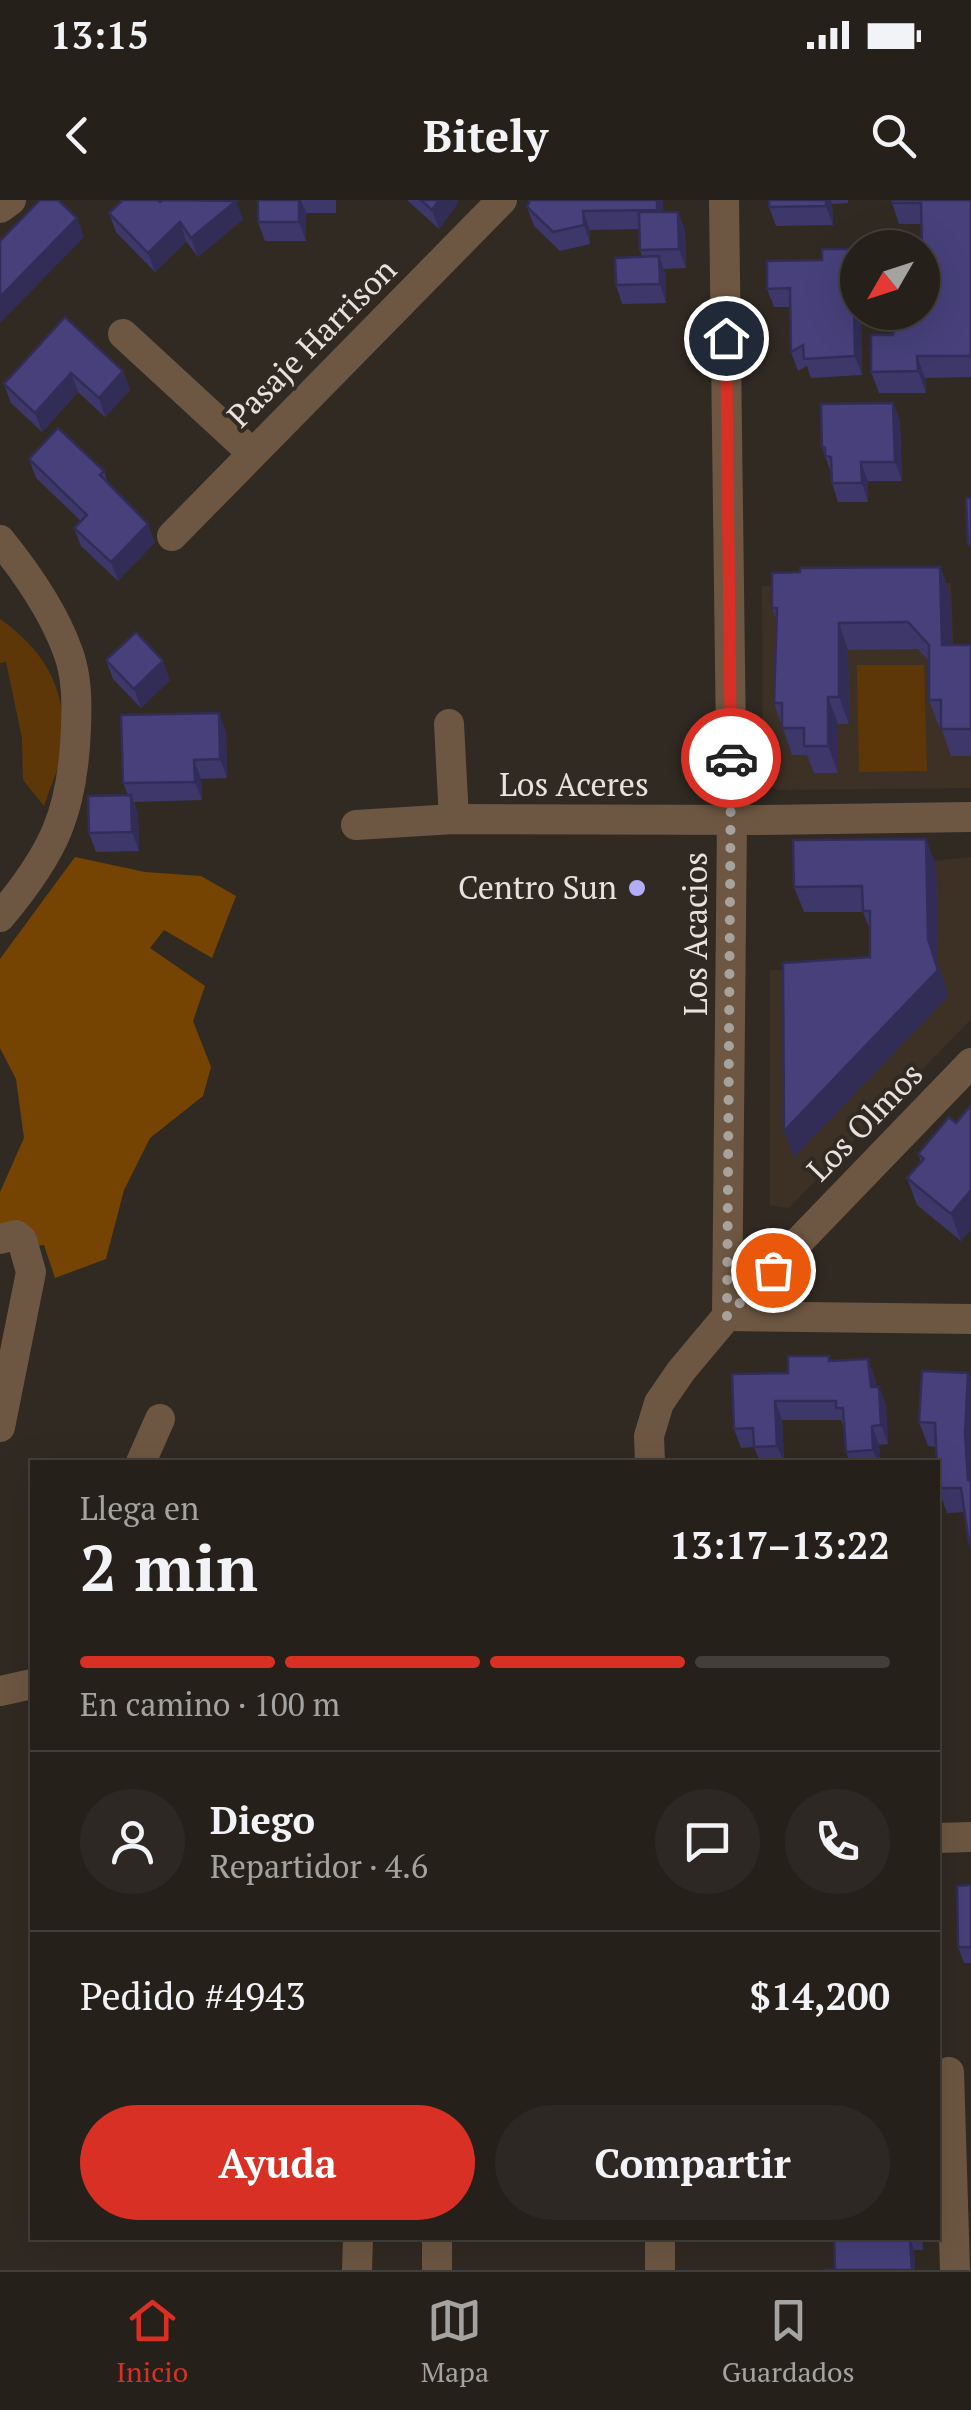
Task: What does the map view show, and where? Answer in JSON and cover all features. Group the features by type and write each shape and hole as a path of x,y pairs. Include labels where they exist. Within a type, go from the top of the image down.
{"street":[{"path":"0,208 11,200"},
{"name":"Pasaje Harrison","path":"172,536 502,200"},
{"name":"Los Acacios","path":"724,200 732,820 727,1316"},
{"path":"123,334 252,452"},
{"path":"0,540 48,610 68,653 77,702 71,793 58,832 36,870 0,916"},
{"path":"450,724 454,819"},
{"name":"Los Aceres","path":"356,825 454,819 971,816"},
{"name":"Los Olmos","path":"727,1316 971,1063"},
{"path":"0,1239 16,1235 22,1240 31,1272 0,1426"},
{"path":"650,1460 649,1436 659,1403 727,1316 971,1319"},
{"path":"142,1460 160,1419"},
{"path":"0,1671 30,1669"},
{"path":"0,1691 30,1684"},
{"path":"940,1838 971,1837"},
{"path":"949,2072 955,2270"},
{"path":"357,2270 358,2240"},
{"path":"437,2240 437,2270"},
{"path":"660,2240 660,2270"}],"shaded area":[{"path":"951,583 954,668 971,668 971,788 777,790 763,781 762,586"},
{"path":"0,619 41,658 61,706 62,753 44,806 23,780 22,738 6,662 0,663"},
{"path":"857,665 924,665 927,771 859,772"},
{"path":"75,857 145,872 201,876 236,896 212,958 164,930 150,948 205,986 193,1021 211,1067 203,1096 150,1138 124,1190 106,1259 55,1278 44,1245 0,1250 0,1192 24,1138 16,1079 0,1048 0,959"},
{"path":"971,857 971,1019 789,1208 770,1205 770,970 934,967 933,861"}],"building":[{"path":"40,200 58,200 77,218 0,297 0,241"},
{"path":"123,200 236,201 191,238 180,222 148,253 109,213"},
{"path":"258,200 299,200 299,222 258,222"},
{"path":"421,200 439,200 432,210"},
{"path":"530,200 657,200 657,210 583,211 584,225 553,232 527,207"},
{"path":"769,200 826,200 826,206 769,207"},
{"path":"971,200 971,356 917,356 918,371 871,372 871,335 893,335 894,330 940,330 940,230 922,230 921,203 892,203"},
{"path":"639,212 678,212 679,249 640,250"},
{"path":"822,249 840,249 840,330 855,330 855,356 804,359 803,345 791,352 790,288 767,289 767,261 822,260"},
{"path":"659,256 660,284 616,285 615,258"},
{"path":"65,317 123,371 99,398 71,373 35,413 4,384"},
{"path":"893,403 895,462 861,462 862,483 832,483 831,457 825,456 822,447 821,404"},
{"path":"58,428 104,471 100,475 148,524 111,562 74,528 87,515 29,459"},
{"path":"966,498 971,498 971,545 968,544"},
{"path":"940,567 942,645 971,645 971,729 941,729 941,700 929,700 929,645 908,622 839,623 839,697 828,697 828,746 804,746 804,728 782,728 782,703 774,703 777,608 772,608 772,573 800,572 800,568"},
{"path":"136,632 163,661 134,689 106,660"},
{"path":"219,713 220,759 194,760 195,782 123,783 121,715"},
{"path":"131,795 132,832 89,833 88,796"},
{"path":"926,839 928,939 938,970 784,1131 783,963 870,957 870,911 863,911 862,886 794,887 793,840"},
{"path":"971,1105 971,1190 951,1214 907,1178 924,1159 918,1154 949,1117 956,1123"},
{"path":"788,1356 829,1356 829,1361 868,1359 871,1387 879,1387 881,1425 872,1426 873,1450 846,1452 843,1408 836,1408 836,1401 775,1401 777,1446 754,1447 753,1428 734,1429 732,1374 788,1373"},
{"path":"922,1371 968,1373 965,1434 971,1480 971,1543 961,1488 940,1488 935,1423 919,1422"},
{"path":"971,1885 971,1947 958,1947 957,1886"},
{"path":"834,2240 910,2240 912,2270 824,2270 835,2269"}],"way so far":[{"path":"731,758 727,1316 773,1270"}],"place":[{"name":"Centro Sun","path":"637,888"}],"route":[{"path":"726,338 731,758"}]}
